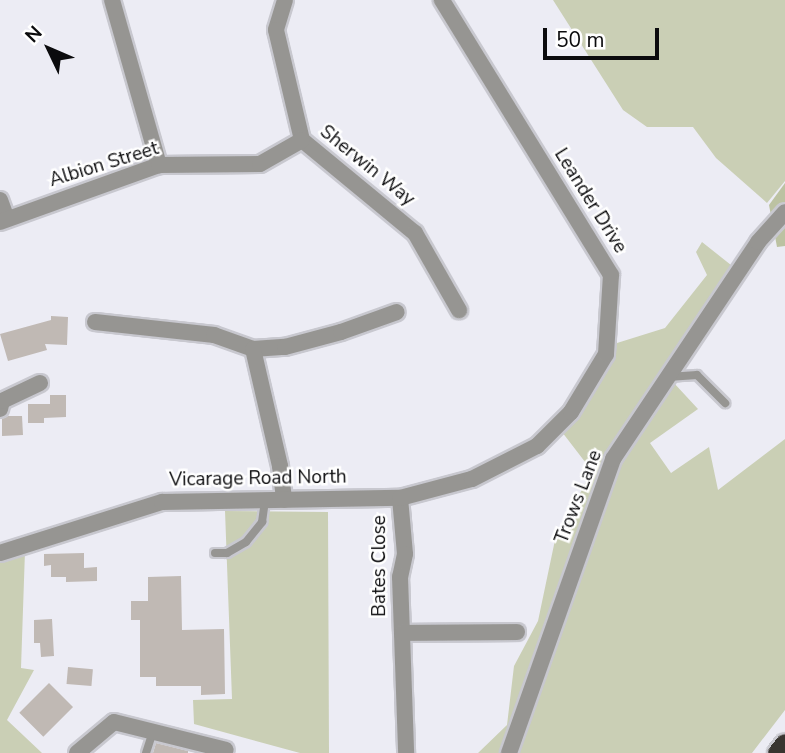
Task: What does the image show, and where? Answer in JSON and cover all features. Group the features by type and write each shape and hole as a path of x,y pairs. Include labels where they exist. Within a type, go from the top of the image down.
{"highway":[{"path":"778,753 785,744"}],"street":[{"path":"112,0 159,165"},
{"name":"Sherwin Way","path":"285,0 276,30 302,140 415,233 458,310"},
{"name":"Leander Drive","path":"400,498 472,479 537,446 570,412 606,354 611,275 442,0"},
{"name":"Albion Street","path":"4,220 159,165 260,164 302,140"},
{"path":"0,200 4,220"},
{"name":"Trows Lane","path":"509,753 613,459 758,242 785,212"},
{"path":"95,322 214,335 253,349 285,347 397,312"},
{"path":"253,349 280,466 284,500"},
{"path":"0,409 2,401 40,383"},
{"name":"Vicarage Road North","path":"1,548 162,502 400,498"},
{"name":"Bates Close","path":"400,498 405,554 400,577 406,753"},
{"name":"Bates Close","path":"402,634 517,632"},
{"path":"77,753 114,722 226,750"}],"lane":[{"path":"668,377 697,375 725,403"},
{"path":"215,553 227,552 246,542 262,522 265,500"},
{"path":"146,753 153,732"}],"green space":[{"path":"553,0 785,0 785,181 767,203 716,158 693,127 647,127 623,110"},
{"path":"785,183 785,246 777,247 769,205"},
{"path":"702,242 736,269 673,382 698,409 650,443 671,473 709,447 718,490 785,439 785,710 752,753 478,753 507,725 514,666 538,621 555,540 592,471 562,432 617,343 665,328 707,275 696,252"},
{"path":"225,511 328,512 329,753 300,753 194,724 193,700 232,699"},
{"path":"25,551 21,668 34,670 7,720 42,753 0,753 0,559"}],"building":[{"path":"51,316 68,317 67,345 45,344 47,350 8,361 0,334 51,320"},
{"path":"50,395 66,395 66,417 44,418 44,423 28,423 28,404 50,404"},
{"path":"22,416 23,435 2,436 2,419"},
{"path":"84,553 84,568 97,567 97,581 66,582 66,577 51,577 51,565 44,566 44,554"},
{"path":"181,576 182,630 224,629 225,694 201,695 201,686 156,686 156,677 140,677 140,620 131,620 131,601 148,601 148,577"},
{"path":"52,619 54,656 41,657 40,643 34,643 34,620"},
{"path":"68,667 93,669 91,686 67,684"},
{"path":"49,683 73,707 43,737 19,713"},
{"path":"156,743 188,751 188,753 153,753"}]}
